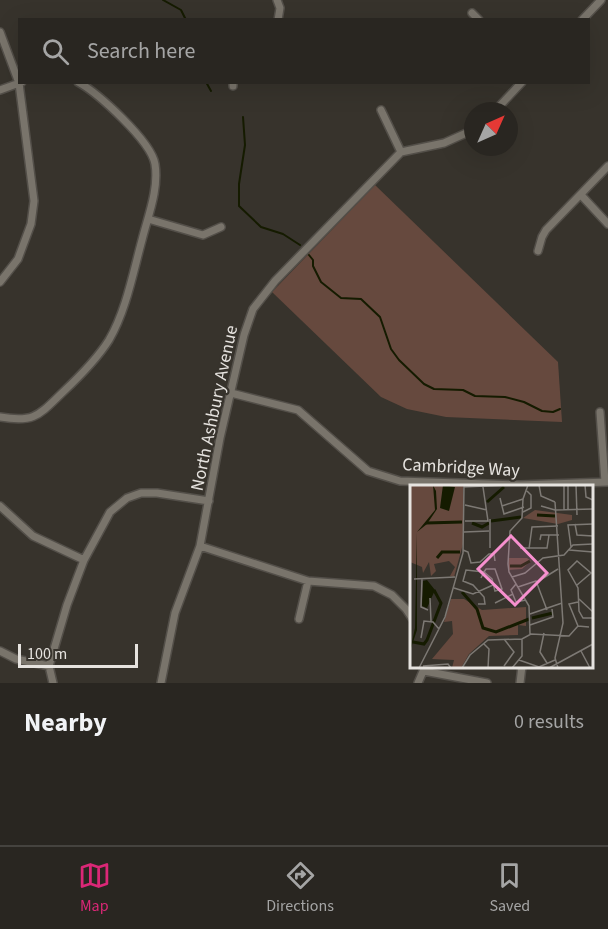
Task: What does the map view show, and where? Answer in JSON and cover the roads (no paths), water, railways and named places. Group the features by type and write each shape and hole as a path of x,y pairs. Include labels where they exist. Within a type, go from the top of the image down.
{"street":[{"path":"277,0 280,9 278,18"},
{"path":"584,18 601,0"},
{"path":"472,13 477,18"},
{"path":"0,32 18,76"},
{"path":"0,90 18,84"},
{"path":"0,282 18,259 31,224 34,201 21,84"},
{"path":"0,417 19,420 38,416 80,376 109,340 123,307 148,219 156,184 155,162 145,142 91,89 82,84"},
{"path":"503,102 520,84"},
{"path":"381,110 401,152 444,142 464,134"},
{"name":"North Ashbury Avenue","path":"161,683 175,613 200,546 210,484 249,319 259,300 401,152"},
{"path":"538,251 546,230 608,166"},
{"path":"581,195 608,224"},
{"path":"148,219 203,235 221,227"},
{"name":"Cambridge Way","path":"231,393 298,410 368,471 399,481 520,485 606,482"},
{"path":"600,412 606,482"},
{"path":"53,683 49,666 67,605 84,560 110,512 127,498 141,493 157,493 209,501"},
{"path":"0,506 33,536 84,560"},
{"path":"200,546 308,581 374,586 392,595 410,616"},
{"path":"299,619 308,581"},
{"path":"0,651 16,659 49,666"},
{"path":"520,683 522,668"},
{"path":"418,683 424,669 487,683"}],"waterway":[{"path":"163,0 181,10 185,18"},
{"path":"207,84 211,91"},
{"path":"243,117 245,145 239,184 239,206 261,227 283,234 300,245"},
{"path":"309,255 321,282 341,298 361,299 380,317 391,349 424,384 434,389 463,390 475,396 505,397 524,402 542,411 553,412 560,409"}]}
